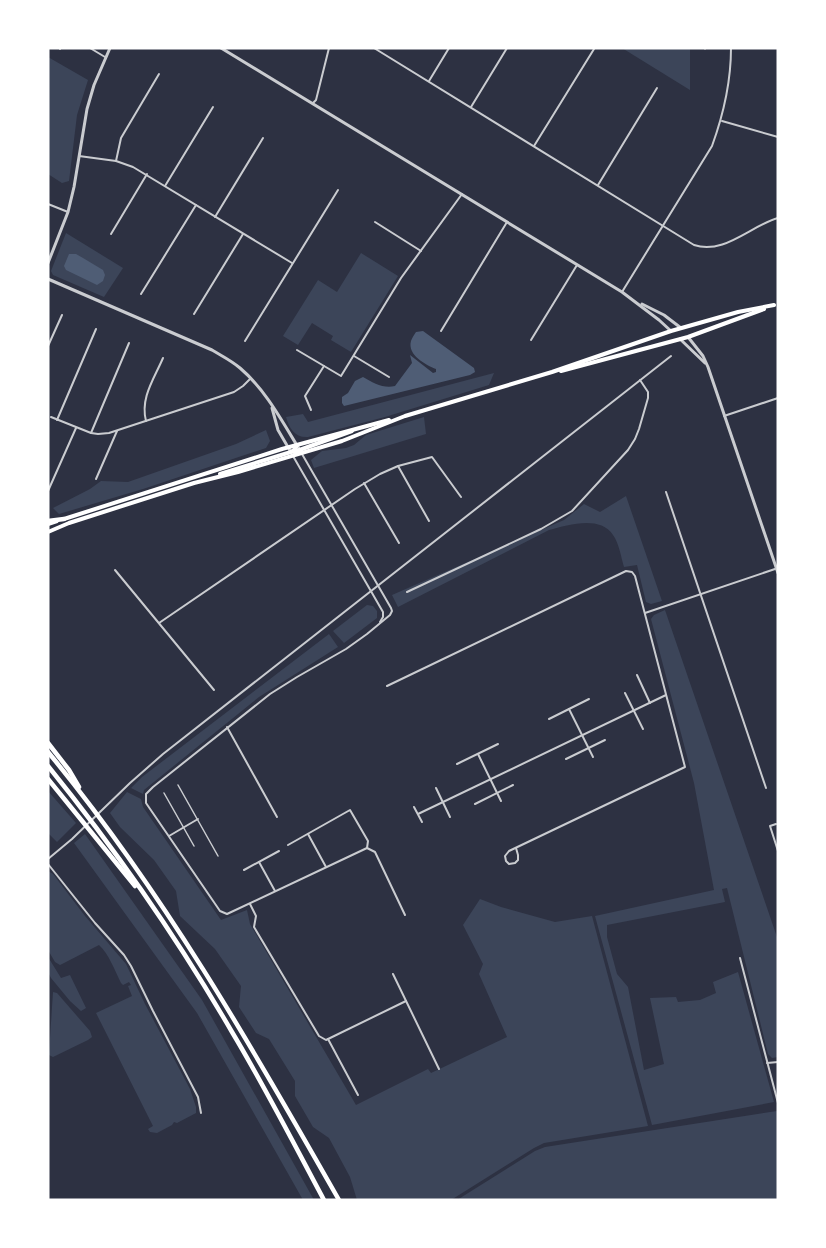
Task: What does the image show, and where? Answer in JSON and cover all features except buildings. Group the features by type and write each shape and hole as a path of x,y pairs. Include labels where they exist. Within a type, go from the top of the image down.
{"highway":[{"path":"48,523 64,519"},
{"path":"48,743 69,770 90,805"},
{"path":"48,752 153,890 244,1033 339,1200"},
{"path":"48,766 113,850 195,970 233,1033 324,1200"},
{"path":"48,779 151,904"}],"main road":[{"path":"48,532 69,523 194,483 238,472 336,438 366,425 405,416 552,372 681,328 738,312 776,305"},
{"path":"552,372 688,337 776,305"},
{"path":"681,328 688,337"},
{"path":"671,332 680,339"},
{"path":"64,519 299,449 342,441 405,416"}],"street":[{"path":"91,48 105,57"},
{"path":"48,262 68,212 87,109 98,73 110,48"},
{"path":"221,48 622,292 671,332"},
{"path":"225,48 233,54"},
{"path":"314,103 329,48"},
{"path":"374,48 694,245 713,248 778,218"},
{"path":"429,81 450,48"},
{"path":"471,107 507,48"},
{"path":"622,292 712,146 722,121 727,97 731,48"},
{"path":"534,146 594,49"},
{"path":"116,161 121,138 159,74"},
{"path":"597,185 657,88"},
{"path":"165,186 213,107"},
{"path":"722,121 778,137"},
{"path":"215,217 263,138"},
{"path":"79,156 116,161 134,167 292,263"},
{"path":"111,234 147,174"},
{"path":"245,341 338,190"},
{"path":"297,350 341,376 401,278 462,194"},
{"path":"48,204 68,212"},
{"path":"141,294 196,205"},
{"path":"375,222 421,251"},
{"path":"441,331 507,222"},
{"path":"194,314 243,234"},
{"path":"531,340 577,265"},
{"path":"48,279 212,350 232,362 251,378 299,449 392,611 379,625 345,649 287,683 227,727 146,794 148,808 220,911 227,914 367,848"},
{"path":"634,300 664,315 681,328"},
{"path":"48,346 62,315"},
{"path":"57,420 96,329"},
{"path":"645,613 778,570 708,367 703,356 688,337"},
{"path":"680,339 708,367"},
{"path":"91,433 129,343"},
{"path":"354,356 389,377"},
{"path":"48,859 72,839 129,783 172,747 671,356"},
{"path":"146,421 145,399 163,358"},
{"path":"311,410 305,396 324,366"},
{"path":"51,417 76,428 98,434 234,392 251,378"},
{"path":"407,592 541,529 572,511 628,450 635,439 648,398 648,392 640,380"},
{"path":"724,416 778,398"},
{"path":"270,404 278,430 383,612 379,625"},
{"path":"48,491 76,428"},
{"path":"96,479 117,430"},
{"path":"159,623 364,483 398,466 432,457 461,497"},
{"path":"398,466 429,521"},
{"path":"364,483 399,543"},
{"path":"666,492 766,788"},
{"path":"115,570 214,690"},
{"path":"387,686 626,571 632,572 635,576 685,767 509,851 505,856 509,864 518,860 516,848"},
{"path":"637,675 650,702"},
{"path":"625,693 643,729"},
{"path":"418,814 666,695"},
{"path":"549,719 589,699"},
{"path":"569,709 593,757"},
{"path":"227,727 277,817"},
{"path":"566,759 605,740"},
{"path":"457,764 498,744"},
{"path":"478,754 501,801"},
{"path":"475,804 513,784"},
{"path":"435,788 450,817"},
{"path":"414,807 422,822"},
{"path":"288,845 350,810 368,841 367,848"},
{"path":"169,836 198,819"},
{"path":"776,824 770,826 778,851"},
{"path":"308,834 326,867"},
{"path":"367,848 375,852 405,915"},
{"path":"244,870 279,851"},
{"path":"259,862 276,892"},
{"path":"48,864 131,966 198,1097 201,1113"},
{"path":"250,904 256,916 254,927 320,1036 326,1040 406,1001"},
{"path":"740,958 778,1103"},
{"path":"393,974 439,1069"},
{"path":"328,1039 358,1095"},
{"path":"767,1063 778,1062"}],"lane":[{"path":"178,785 218,856"},
{"path":"164,793 194,846"}],"shaded area":[{"path":"622,48 690,48 690,90"},
{"path":"48,57 88,80 77,115 69,181 62,183 48,174"},
{"path":"66,233 123,268 104,297 53,275 51,271"},
{"path":"361,253 398,276 351,352 331,340 333,336 312,323 298,345 283,336 318,280 337,292"},
{"path":"69,254 76,254 103,270 105,275 103,281 97,285 66,270 64,266"},
{"path":"423,331 474,368 475,372 344,406 342,397 348,393 355,381 363,377 383,386 395,386 412,363 410,355 433,373 436,372 436,369 423,362 412,351 413,336 416,332"},
{"path":"494,373 489,385 385,417 308,437 300,436 293,431 286,417 303,414 308,422"},
{"path":"424,417 426,434 314,468 311,460 322,451 346,448 354,445 366,435"},
{"path":"266,430 270,441 266,448 59,514 53,508 101,481 128,482 236,444"},
{"path":"626,496 662,601 651,604 646,602 637,565 624,567 613,535 600,525 592,523 574,524 549,530 398,607 392,595 564,520 584,504 600,512"},
{"path":"367,605 373,606 377,611 377,618 344,643 333,631"},
{"path":"665,610 778,940 778,1057 772,1058 768,1054 727,888 722,889 725,902 607,925 607,937 617,974 628,987 644,1070 664,1064 650,998 676,997 678,1002 700,1000 716,993 713,982 738,972 774,1102 652,1125 595,916 714,890 694,783 651,619"},
{"path":"329,634 338,647 259,697 144,790 143,794 131,788 142,777"},
{"path":"48,791 76,823 57,842 48,833"},
{"path":"127,792 141,799 143,807 221,920 247,910 250,924 356,1105 428,1069 431,1073 507,1037 479,974 483,964 463,925 480,899 555,922 592,916 648,1126 544,1143 451,1200 357,1200 350,1177 329,1138 313,1127 295,1096 295,1081 269,1039 256,1033 239,1007 241,986 215,949 180,916 176,891 154,860 120,827 110,813"},
{"path":"85,834 202,1000 314,1200 303,1200 197,1013 74,843"},
{"path":"48,871 53,874 126,964 190,1089 196,1113 177,1123 174,1122 157,1133 150,1132 148,1129 153,1126 96,1013 132,996 128,986 131,985 129,982 123,985 121,983 109,958 99,945 60,965 55,962 48,950"},
{"path":"48,957 61,978 70,975 86,1008 81,1011 51,978 48,972"},
{"path":"53,992 57,993 90,1031 92,1037 53,1057 49,1053"},
{"path":"777,1111 778,1200 457,1200 545,1147"}]}
